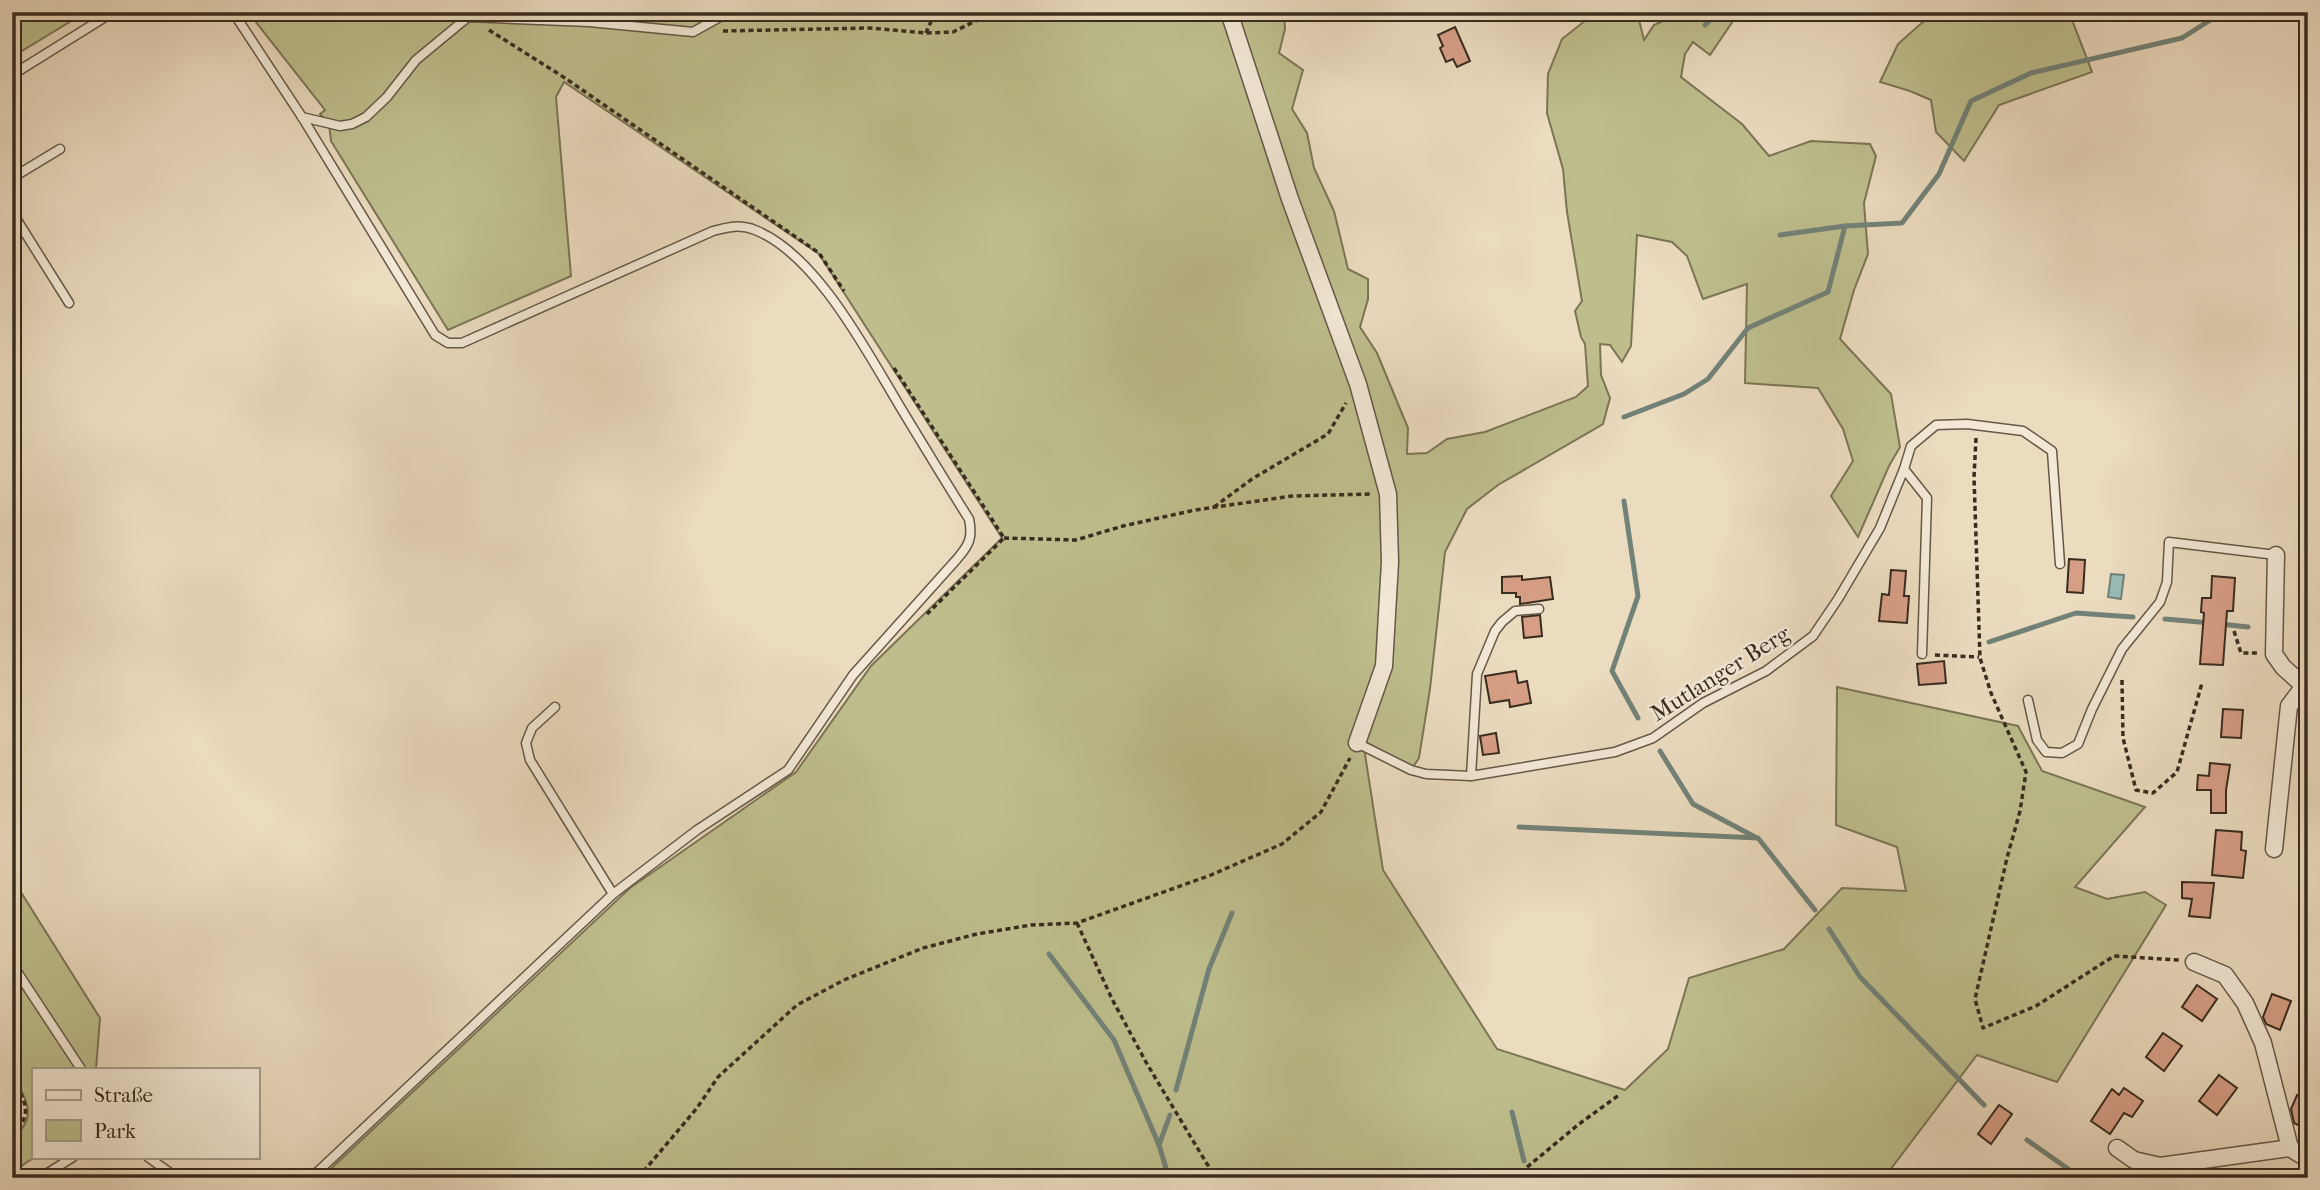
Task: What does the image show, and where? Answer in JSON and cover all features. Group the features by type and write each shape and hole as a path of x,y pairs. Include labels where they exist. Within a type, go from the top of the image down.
{"street":[{"path":"1229,12 1290,199 1358,384 1388,494 1390,562 1384,666 1357,743"},
{"path":"2274,849 2289,706 2306,686 2283,667 2274,654 2276,555"},
{"path":"2194,962 2224,975 2245,1003 2263,1043 2290,1148"},
{"path":"2117,1148 2134,1160 2160,1166 2290,1148 2301,1155 2308,1154"}],"lane":[{"path":"12,75 113,12"},
{"path":"233,12 302,117 435,335 448,343 463,343 713,231 733,225 754,229 798,258 830,296 880,372 969,519 972,534 968,545 853,676 788,770 697,830 612,894 311,1178"},
{"path":"302,117 340,126 366,117 387,97 416,60 468,17 589,22 693,33 729,12"},
{"path":"12,178 60,149"},
{"path":"12,212 69,303"},
{"name":"Mutlanger Berg","path":"1357,743 1411,770 1426,774 1471,776 1615,752 1653,738 1703,703 1766,671 1813,636 1880,528 1912,446 1936,425 1976,425 2023,431 2052,451 2060,564"},
{"path":"1904,469 1927,498 1922,654"},
{"path":"2028,700 2037,740 2046,752 2062,753 2078,744 2122,649 2160,602 2167,582 2169,542 2276,555"},
{"path":"1471,776 1476,674 1495,631 1502,622 1515,611 1539,609"},
{"path":"555,707 532,728 526,743 530,760 612,894"},
{"path":"12,964 80,1068"},
{"path":"40,1178 72,1158"},
{"path":"149,1158 177,1178"}],"path":[{"path":"926,33 938,12"},
{"path":"720,31 869,28 926,33 953,32 994,12"},
{"path":"468,17 565,78 819,253 849,298"},
{"path":"893,367 1004,538"},
{"path":"1212,508 1252,479 1328,434 1358,384"},
{"path":"1976,425 1974,477 1980,657 1991,693 2026,772 2020,811 1975,999 1983,1028 2036,1006 2114,956 2157,957 2194,962"},
{"path":"920,621 1004,538 1076,540 1123,526 1212,508 1292,496 1388,494"},
{"path":"2234,631 2241,653 2274,654"},
{"path":"2122,649 2123,738 2136,790 2153,793 2177,772 2202,683"},
{"path":"1922,654 1980,657"},
{"path":"638,1178 697,1108 718,1077 797,1005 844,980 923,948 1031,925 1077,923 1211,876 1283,844 1321,813 1357,743"},
{"path":"1077,923 1112,999 1147,1064 1207,1164 1219,1178"},
{"path":"12,1078 25,1101 26,1114 22,1126 12,1134"},
{"path":"1514,1178 1619,1095"}],"green space":[{"path":"12,12 86,12 12,57"},
{"path":"248,12 1284,12 1285,29 1279,53 1303,70 1292,109 1307,133 1314,168 1334,211 1348,269 1368,279 1368,299 1360,327 1377,353 1408,428 1407,454 1427,453 1447,439 1485,432 1576,397 1588,386 1585,344 1575,311 1582,301 1567,212 1563,169 1547,113 1548,74 1562,39 1596,12 1637,12 1644,40 1654,25 1682,12 1757,12 1751,16 1737,15 1710,55 1693,42 1685,54 1681,77 1742,124 1769,156 1811,141 1870,144 1876,156 1864,203 1868,254 1840,339 1891,394 1900,447 1858,537 1831,496 1853,461 1843,429 1818,388 1745,383 1747,284 1703,299 1687,256 1672,242 1637,235 1631,346 1622,362 1610,345 1600,344 1601,375 1610,398 1603,424 1498,485 1467,509 1445,552 1430,689 1419,758 1411,770 1364,748 1383,870 1497,1049 1625,1090 1668,1049 1689,978 1784,949 1842,888 1906,891 1897,847 1836,825 1837,687 2018,726 2042,771 2145,807 2075,887 2107,899 2145,892 2166,905 2057,1082 1977,1055 1884,1178 321,1178 630,888 796,772 871,666 1002,538 819,254 564,82 556,97 571,276 448,330 331,141 329,124 320,114 325,110"},
{"path":"1934,12 2069,12 2092,72 1999,105 1964,161 1936,132 1931,100 1880,82 1898,44"},
{"path":"12,878 100,1018 96,1068 32,1068 33,1158 12,1172 12,1137 20,1130 28,1115 22,1091 12,1075"}],"water":[{"path":"2111,574 2124,575 2121,599 2108,597"}],"building":[{"path":"1455,27 1470,61 1457,67 1453,59 1446,62 1438,35"},
{"path":"2069,559 2085,560 2083,593 2067,592"},
{"path":"1891,570 1906,571 1904,596 1909,596 1907,623 1879,621 1882,594 1889,595"},
{"path":"1522,576 1522,580 1550,577 1553,599 1520,604 1520,597 1516,597 1516,593 1502,593 1502,577"},
{"path":"2212,576 2235,578 2233,611 2227,611 2223,665 2200,664 2204,613 2201,612 2202,598 2211,598"},
{"path":"1540,615 1542,636 1524,638 1522,617"},
{"path":"1944,661 1946,683 1919,685 1917,664"},
{"path":"1516,671 1518,683 1527,681 1531,703 1510,707 1509,700 1490,703 1485,676"},
{"path":"2223,709 2243,710 2241,738 2221,737"},
{"path":"1496,733 1499,753 1483,755 1480,736"},
{"path":"2210,763 2230,765 2226,813 2211,813 2211,790 2197,790 2198,775 2209,776"},
{"path":"2216,830 2242,832 2241,850 2246,851 2243,878 2212,875"},
{"path":"2182,882 2214,883 2210,918 2189,916 2192,899 2182,898"},
{"path":"2197,985 2217,999 2202,1021 2182,1007"},
{"path":"2272,994 2291,1001 2280,1030 2266,1024 2263,1017"},
{"path":"2163,1033 2182,1046 2164,1071 2146,1057"},
{"path":"2219,1075 2237,1088 2217,1115 2199,1101"},
{"path":"2124,1088 2143,1101 2132,1117 2124,1113 2110,1134 2091,1121 2112,1089 2119,1095"},
{"path":"2297,1095 2308,1099 2308,1130 2294,1123 2291,1109"},
{"path":"1999,1105 2012,1114 1991,1144 1978,1134"}],"waterway":[{"path":"1705,25 1719,12"},
{"path":"1624,417 1684,394 1708,379 1748,328 1828,292 1845,226 1902,223 1939,174 1971,101 2031,73 2182,38 2223,12"},
{"path":"1780,235 1845,226"},
{"path":"1624,501 1638,596 1612,671 1638,718"},
{"path":"1989,642 2076,613 2133,617"},
{"path":"2165,619 2211,623"},
{"path":"2220,624 2248,627"},
{"path":"1660,751 1693,804 1755,837"},
{"path":"1519,827 1758,838 1815,910"},
{"path":"1176,1090 1209,969 1232,913"},
{"path":"1829,929 1860,977 1984,1105"},
{"path":"1049,954 1114,1040 1159,1145 1169,1178"},
{"path":"1512,1112 1524,1161"},
{"path":"1159,1145 1170,1115"},
{"path":"2027,1140 2081,1178"}]}
